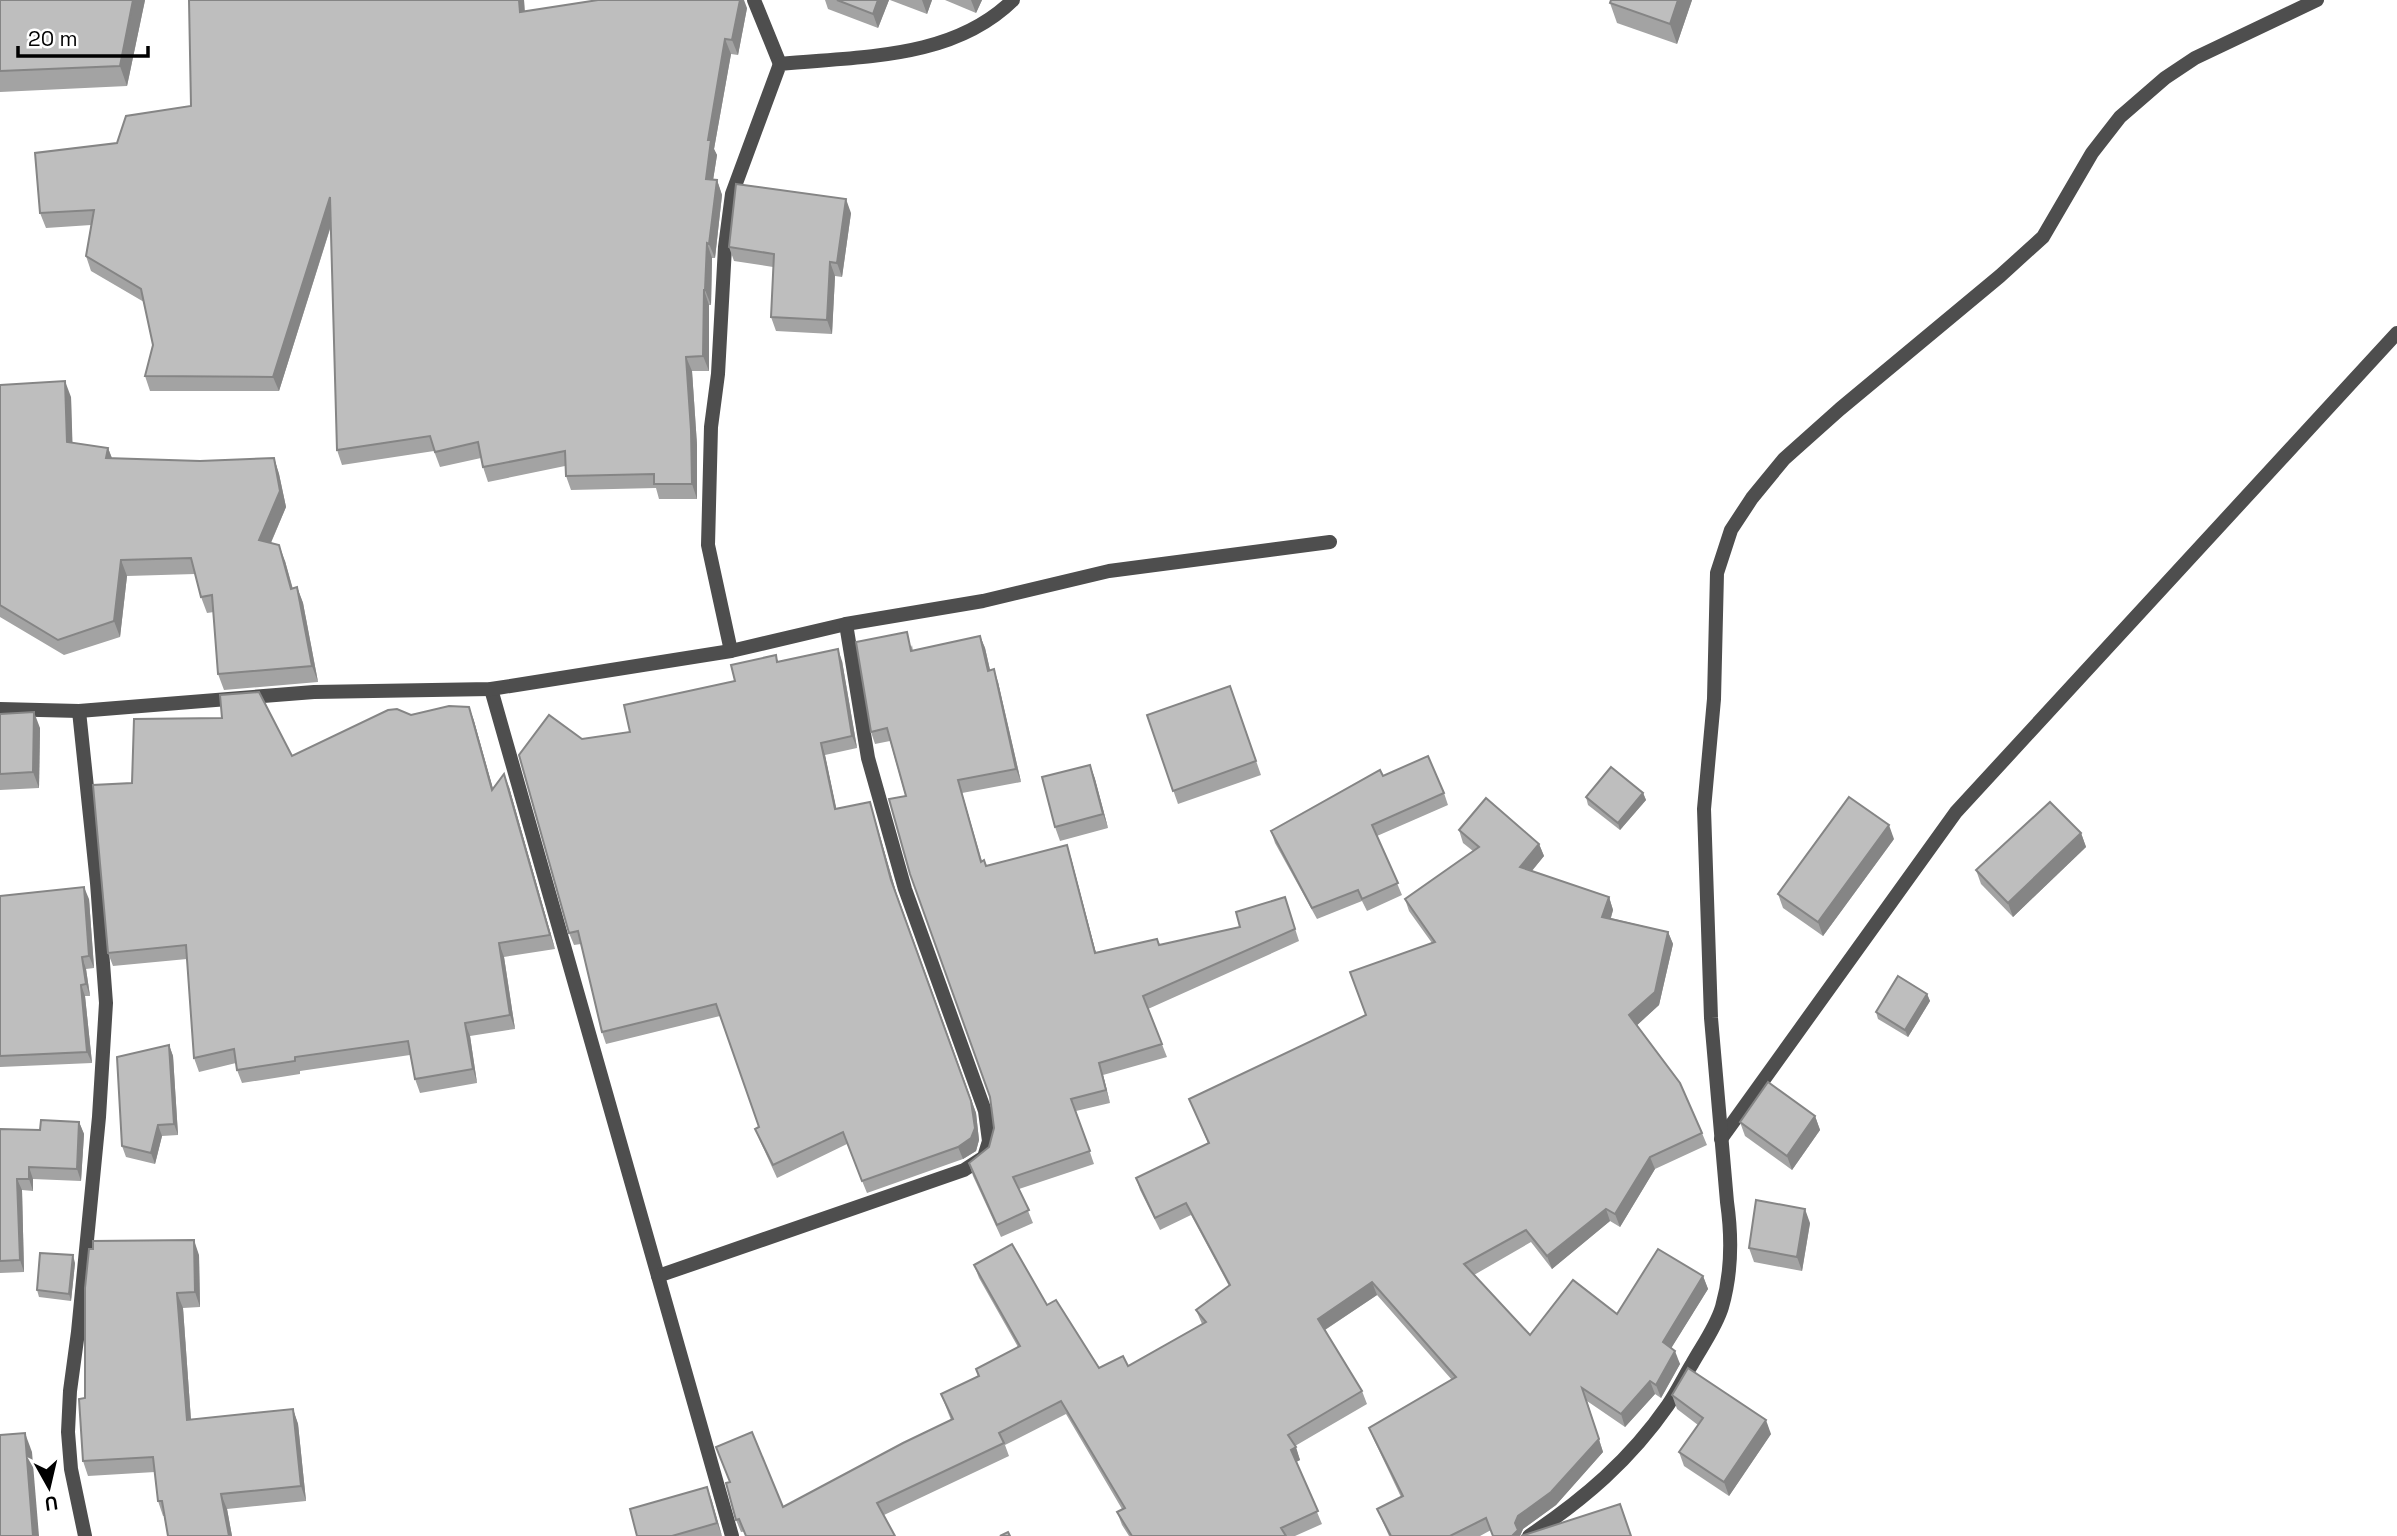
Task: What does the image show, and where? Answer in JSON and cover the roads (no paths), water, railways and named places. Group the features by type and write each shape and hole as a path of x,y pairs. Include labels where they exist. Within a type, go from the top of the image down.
{"street":[{"path":"731,650 708,545 712,427 720,348 725,247 732,194 780,64 754,0"},
{"path":"780,64 920,50 960,37 998,14 1013,0"},
{"path":"1529,1536 1603,1481 1631,1450 1668,1405 1721,1309 1731,1258 1731,1231 1712,1018 1704,809 1714,699 1717,573 1731,530 1752,498 1784,459 2043,237 2092,153 2120,117 2165,78 2195,58 2317,0"},
{"path":"1721,1139 1956,812 2397,333"},
{"path":"0,709 79,711 314,692 491,689 731,650 846,624 983,601 1109,571 1330,542"},
{"path":"658,1276 964,1170 984,1157 989,1141 985,1111 905,889 868,758 846,624"},
{"path":"491,689 732,1536"},
{"path":"79,711 106,1003 99,1117 68,1432 71,1468 85,1536"}]}
